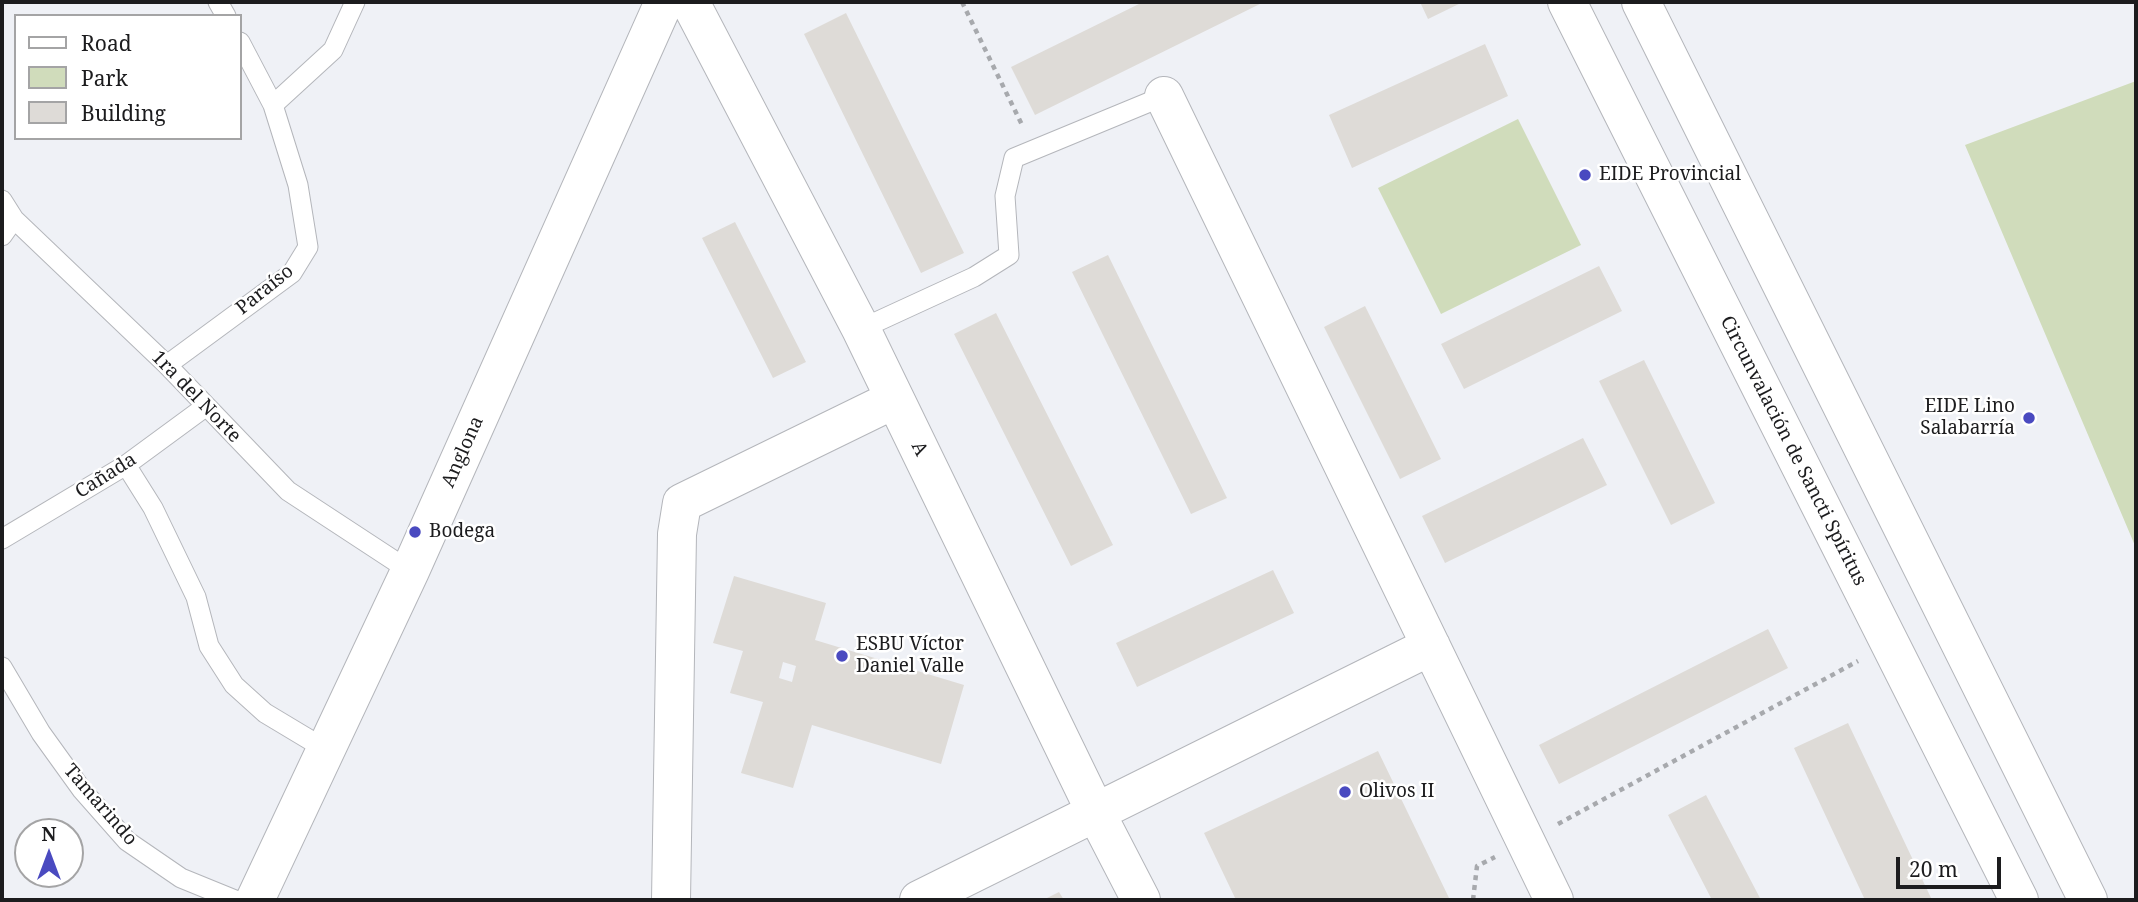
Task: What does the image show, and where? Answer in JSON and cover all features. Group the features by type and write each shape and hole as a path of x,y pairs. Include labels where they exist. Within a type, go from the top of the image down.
{"main road":[{"name":"Anglona","path":"255,900 410,571 664,2"},
{"name":"A","path":"690,2 861,329 1141,900"},
{"name":"Circunvalación de Sancti Spíritus","path":"1567,2 2019,900"},
{"path":"1641,2 2088,900"},
{"path":"1164,96 1555,900"},
{"path":"671,900 677,534 681,503 895,399"},
{"path":"919,900 1431,646"}],"lane":[{"path":"273,105 332,50 355,2"},
{"name":"Paraíso","path":"167,365 292,273 308,247 298,185 273,105 242,46"},
{"path":"861,329 974,277 1009,255 1005,196 1014,158 1164,96"},
{"name":"1ra del Norte","path":"2,200 14,219 167,365 288,491 410,571"},
{"path":"2,236 14,219"},
{"name":"Cañada","path":"2,539 126,465 205,407"},
{"path":"126,465 153,508 196,597 209,646 234,685 265,713 325,749"},
{"name":"Tamarindo","path":"2,667 41,733 82,790 127,841 181,878 235,900"}],"path":[{"path":"962,2 1034,150"},
{"path":"1473,900 1476,866 1890,644"}],"green space":[{"path":"2136,81 2136,548 1965,145"},
{"path":"1518,119 1581,245 1441,314 1378,188"}],"building":[{"path":"1143,2 1264,2 1035,115 1011,67"},
{"path":"1420,2 1463,2 1428,19"},
{"path":"846,13 964,253 921,273 804,34"},
{"path":"1485,44 1508,96 1352,168 1329,115"},
{"path":"735,222 806,362 773,378 702,238"},
{"path":"1108,255 1227,498 1191,514 1072,272"},
{"path":"1599,266 1622,311 1464,389 1441,344"},
{"path":"1365,306 1441,459 1400,479 1324,327"},
{"path":"996,313 1113,545 1071,566 954,334"},
{"path":"1644,360 1715,503 1671,525 1599,381"},
{"path":"1583,438 1607,485 1445,563 1422,516"},
{"path":"1273,570 1294,613 1137,687 1116,643"},
{"path":"734,576 826,603 815,640 964,685 941,764 812,725 793,788 741,773 763,702 730,693 743,651 713,643","holes":["783,662 796,666 792,682 779,678"]},
{"path":"1768,629 1788,668 1559,784 1539,745"},
{"path":"1848,723 1932,900 1865,900 1794,748"},
{"name":"Olivos II","path":"1378,751 1450,900 1236,900 1204,833"},
{"path":"1706,795 1761,900 1712,900 1668,815"},
{"path":"1059,892 1064,900 1043,900"}],"place":[{"name":"EIDE Provincial","path":"1585,175"},
{"name":"EIDE Lino Salabarría","path":"2029,418"},
{"name":"Bodega","path":"415,532"},
{"name":"ESBU Víctor Daniel Valle","path":"842,656"},
{"name":"Olivos II","path":"1345,792"}]}
